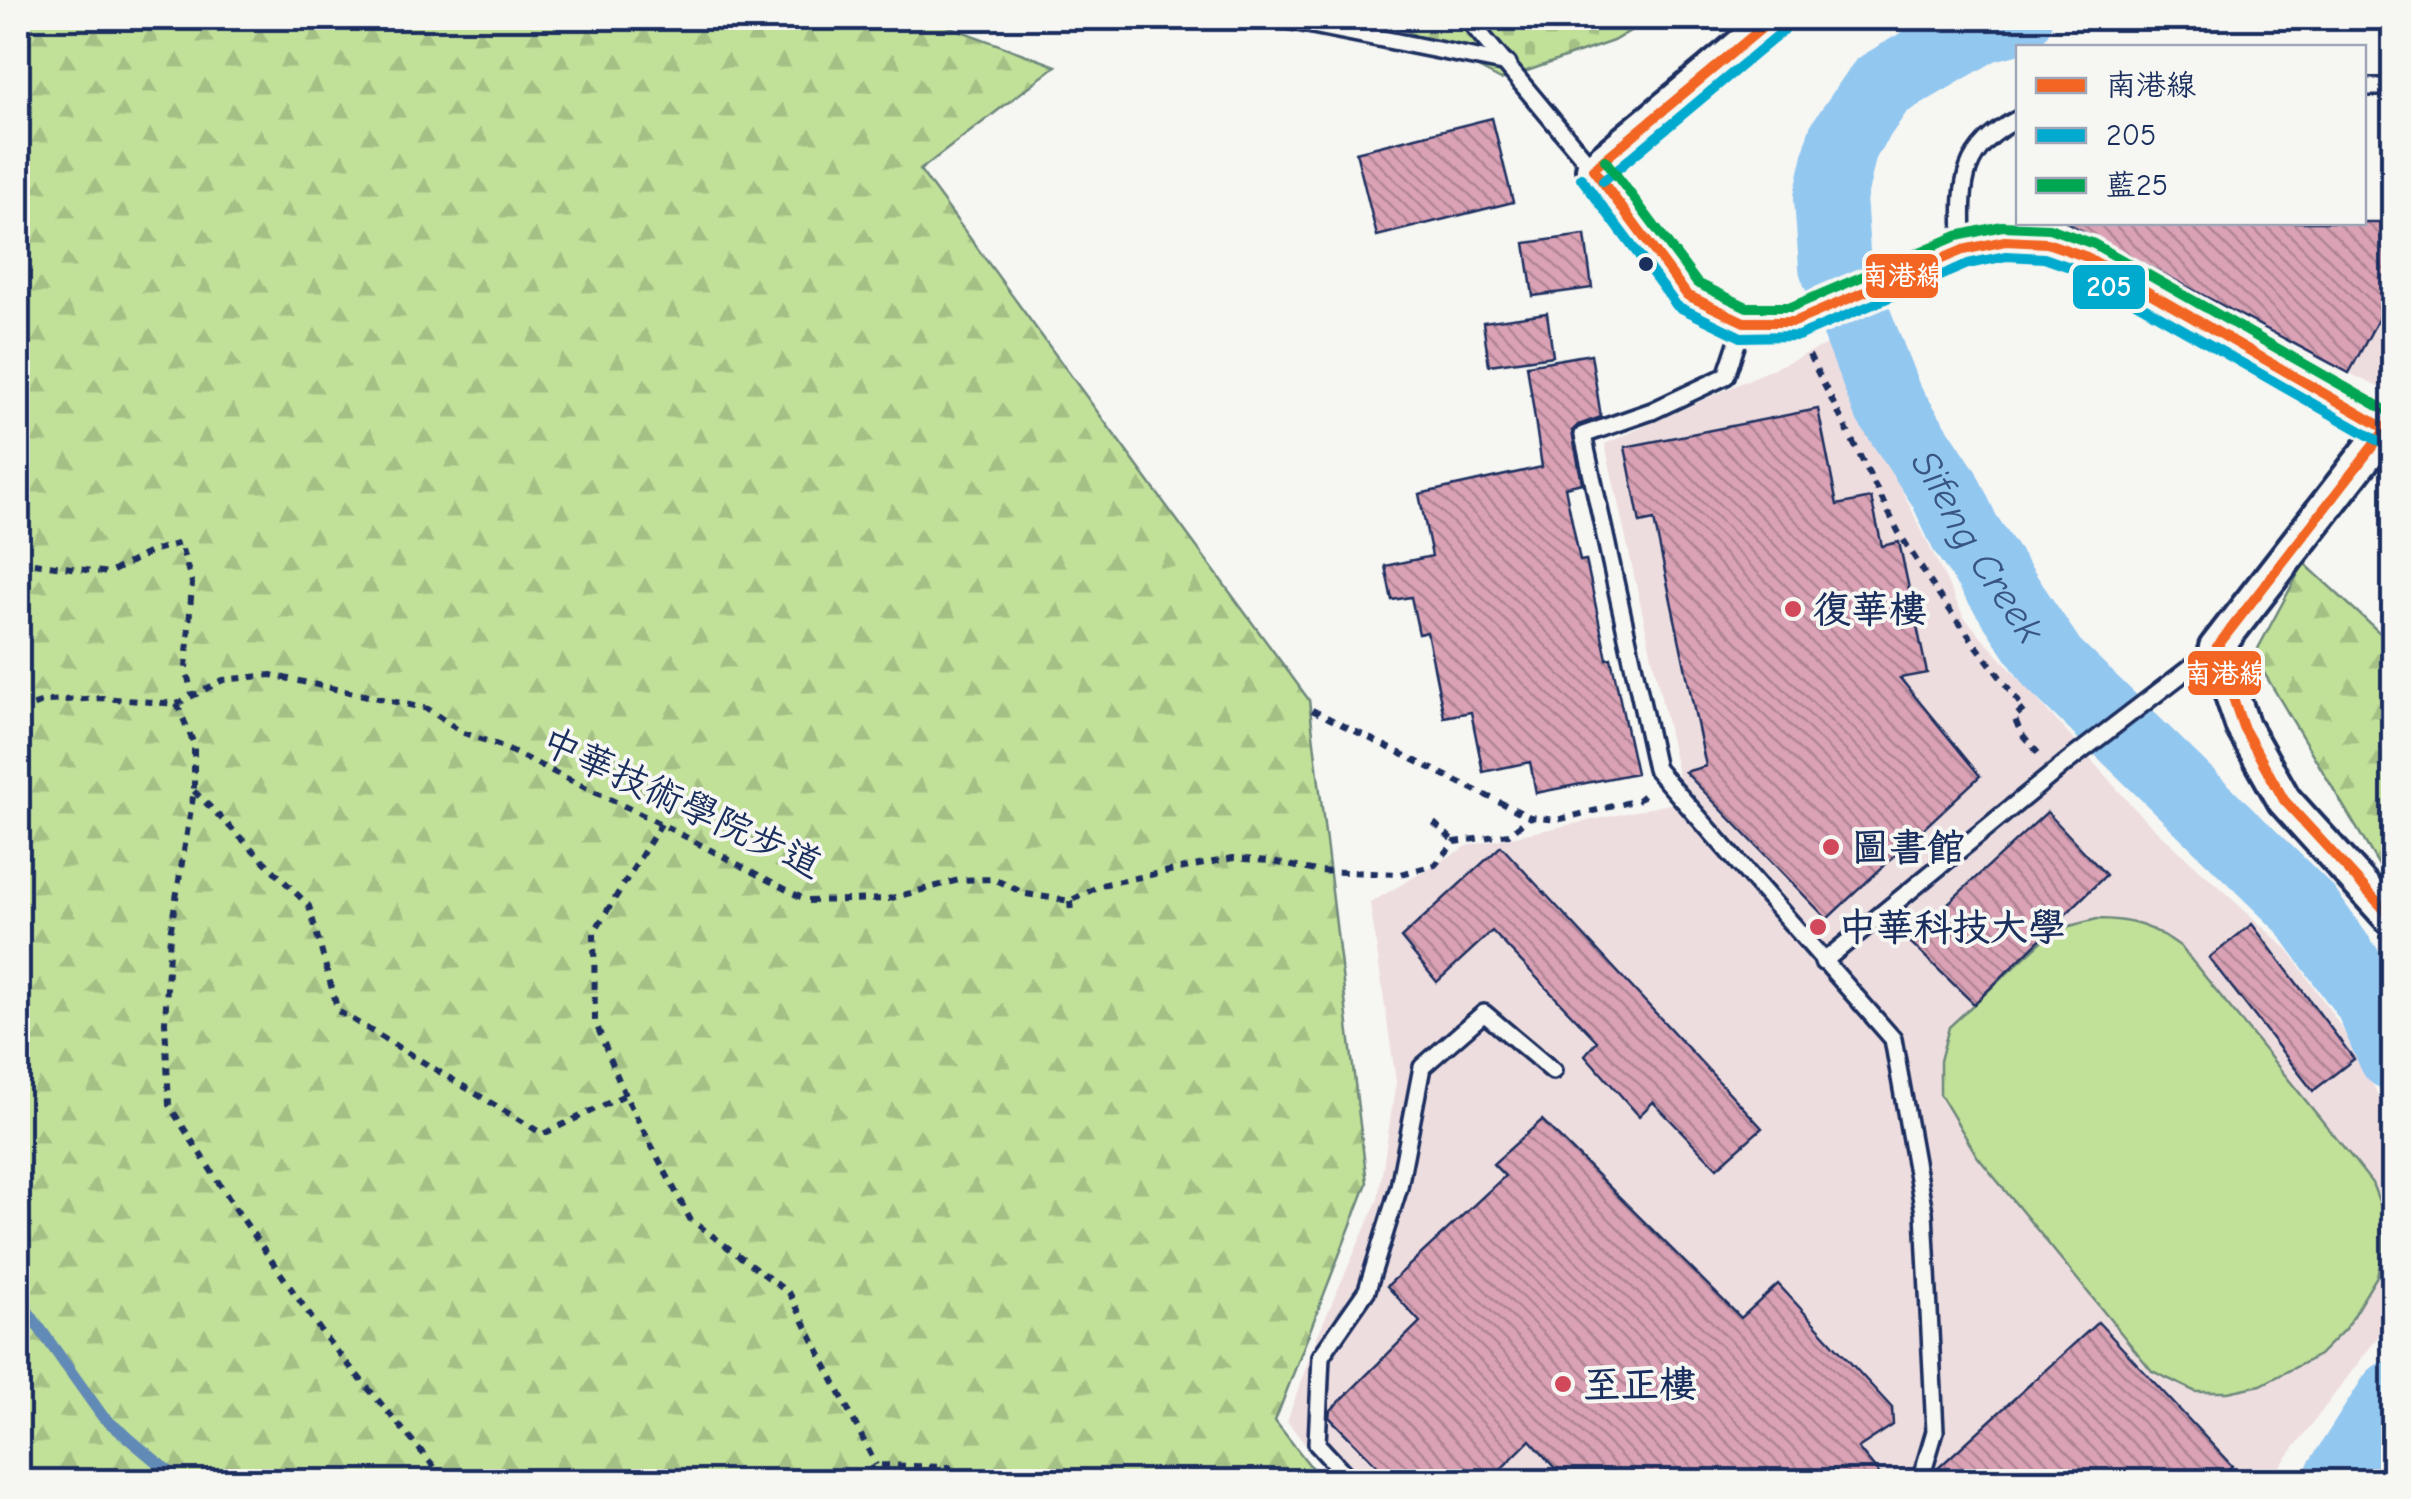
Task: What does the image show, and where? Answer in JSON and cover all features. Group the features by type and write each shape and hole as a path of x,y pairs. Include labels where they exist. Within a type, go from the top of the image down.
{"street":[{"path":"1774,18 1593,169 1687,295 1744,322 1801,319 1963,250 2006,240 2047,243 2087,257 2390,431 2216,648 2243,727 2284,800 2394,921"}],"lane":[{"path":"1278,18 1508,64"},
{"path":"1467,18 1593,169"},
{"path":"2366,87 2394,87"},
{"path":"1963,250 1962,182 1974,154 1997,130 2016,120"},
{"path":"1744,322 1726,376 1583,436 1656,769 1893,1039 1924,1212 1935,1431 1920,1482"},
{"path":"1823,962 2061,768 2216,648"},
{"path":"1352,1482 1317,1444 1321,1356 1367,1290 1399,1187 1422,1067 1484,1013 1553,1072"}],"path":[{"path":"1801,319 1822,384 1899,533 1940,598 2024,708 2014,717 2021,733 2061,768"},
{"path":"18,561 110,573 152,550 180,542 192,583 186,668 192,695"},
{"name":"中華技術學院步道","path":"176,704 223,680 270,675 428,709 462,732 661,824 808,901 888,900 958,880 994,879 1026,894 1070,902"},
{"path":"18,710 47,700 102,698 176,704 194,744 194,791 170,934 165,1022 169,1105 325,1336 447,1482"},
{"path":"1312,710 1530,817 1557,820 1638,800 1662,776"},
{"path":"194,791 309,906 338,1010 542,1134 625,1095"},
{"path":"1071,912 1070,902 1101,885 1233,858 1269,860 1316,871 1402,874 1435,864 1455,842 1510,834 1530,817"},
{"path":"1434,823 1455,842"},
{"path":"661,824 594,932 595,1021 625,1095 690,1219 790,1294 876,1465"},
{"path":"854,1482 876,1465 950,1467 960,1482"}],"shaded area":[{"path":"2393,290 2393,394 2349,373"},
{"name":"中華科技大學","path":"1830,343 1964,617 2142,817 2289,951 2361,1056 2393,1132 2393,1317 2269,1481 1333,1481 1287,1421 1316,1339 1378,1199 1396,1082 1370,903 1467,846 1684,801 1605,444"}],"green space":[{"path":"18,18 926,18 1056,66 920,170 1309,700 1367,1183 1275,1421 1322,1481 18,1481"},
{"path":"1382,18 1652,18 1613,41 1501,80"},
{"path":"2304,563 2393,645 2393,889 2254,656"},
{"path":"2097,919 2141,925 2180,946 2372,1183 2382,1209 2384,1248 2377,1276 2345,1329 2319,1355 2261,1385 2228,1392 2196,1392 2152,1371 1977,1156 1940,1094 1940,1061 1949,1027 2054,930"}],"building":[{"path":"1492,118 1513,202 1377,236 1356,152"},
{"path":"2394,222 2394,290 2349,373 2072,225"},
{"path":"1585,235 1592,288 1533,296 1525,243"},
{"path":"1547,313 1553,356 1489,365 1483,322"},
{"path":"1591,354 1601,417 1572,431 1582,483 1565,487 1580,561 1586,560 1607,659 1611,658 1636,773 1536,793 1530,762 1483,772 1471,712 1444,717 1427,632 1419,634 1411,597 1392,600 1385,566 1432,556 1419,494 1542,467 1527,365"},
{"path":"1818,409 1837,505 1871,498 1882,546 1899,542 1927,673 1900,678 1980,776 1827,919 1685,772 1706,766 1654,520 1640,523 1625,447"},
{"path":"2047,812 2106,875 1974,1004 1908,940"},
{"path":"1501,846 1762,1128 1717,1168 1653,1102 1639,1116 1585,1055 1597,1041 1492,931 1437,982 1401,938"},
{"path":"2252,924 2354,1059 2313,1091 2209,958"},
{"path":"1542,1120 1741,1318 1778,1284 1892,1408 1893,1425 1858,1448 1886,1482 1567,1482 1530,1440 1488,1482 1393,1482 1329,1417 1330,1411 1420,1322 1387,1286 1505,1176 1493,1164"},
{"path":"2098,1322 2232,1466 2216,1482 1932,1482 1935,1471"}],"waterway":[{"name":"Sifeng Creek","path":"2016,18 1982,27 1881,86 1843,141 1830,198 1835,266 1887,401 1944,488 1965,533 2052,663 2304,908 2370,1000 2394,1055"},
{"path":"18,1298 103,1417 181,1482"},
{"name":"Sifeng Creek","path":"2339,1482 2394,1396"}],"transit line":[{"name":"南港線","path":"1593,169 1774,18"},
{"name":"205","path":"1603,181 1784,30"},
{"name":"藍25","path":"1605,160 1697,283 1747,307 1791,307 1957,236 2002,226 2049,228 2094,244 2394,415"},
{"name":"南港線","path":"1593,169 1687,295 1744,322 1794,322 1963,250 2005,241 2047,243 2087,257 2386,429"},
{"name":"205","path":"1581,178 1677,306 1741,337 1798,336 1968,264 2006,256 2044,258 2081,271 2387,446"},
{"name":"南港線","path":"2386,429 2216,648 2243,727 2284,800 2394,920"}],"place":[{"name":"復華樓","path":"1793,609"},
{"name":"圖書館","path":"1831,847"},
{"name":"中華科技大學","path":"1818,927"},
{"name":"至正樓","path":"1563,1384"}]}
